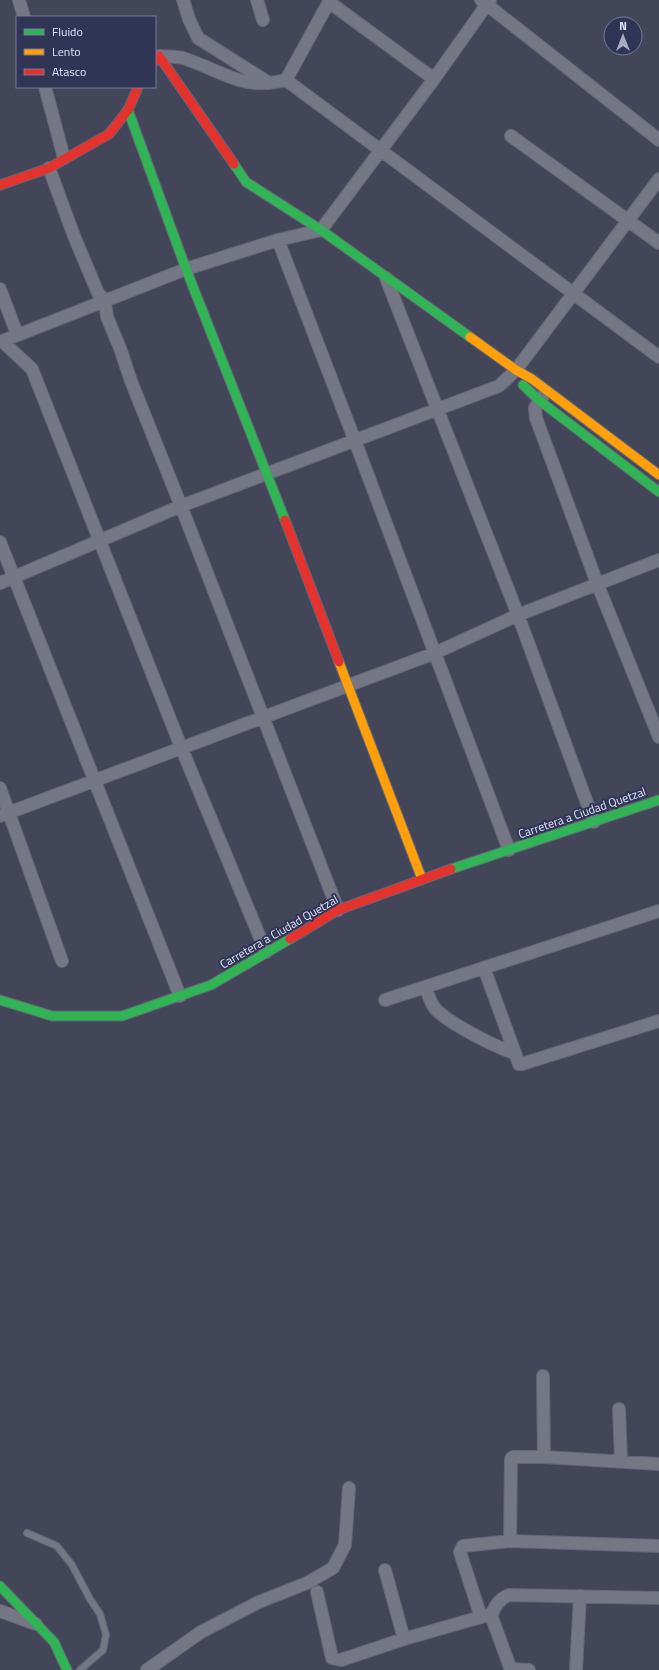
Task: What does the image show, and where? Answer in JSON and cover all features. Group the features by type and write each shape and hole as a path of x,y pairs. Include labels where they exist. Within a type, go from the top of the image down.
{"street":[{"path":"19,0 24,16"},
{"path":"183,0 189,20 198,38 270,84"},
{"path":"257,0 263,20"},
{"path":"157,58 185,58 243,83 270,84 286,80 330,1 434,79"},
{"path":"266,952 181,747 32,369 1,342 17,334 186,269 278,240 321,230 434,79 486,2 659,140"},
{"path":"157,58 246,182 321,230 516,370 524,386 543,395 618,445 659,475"},
{"path":"286,80 381,149 659,357"},
{"path":"45,88 64,158"},
{"path":"0,184 49,168 64,158 109,134 128,110 138,88"},
{"path":"128,110 186,269 267,473 347,686 422,879"},
{"path":"511,136 659,244"},
{"path":"49,168 74,236 98,293 105,301 107,316 131,381 338,910"},
{"path":"0,583 181,506 437,411 499,386 516,370 659,179"},
{"path":"278,240 509,850"},
{"path":"386,278 518,615 594,822"},
{"path":"0,289 17,334"},
{"path":"543,395 610,454 659,492"},
{"path":"543,395 535,408 536,418 597,583 659,737"},
{"path":"610,454 618,445"},
{"path":"0,542 180,996"},
{"path":"5,814 435,653 518,615 659,560"},
{"path":"0,788 5,814 62,962"},
{"name":"Carretera a Ciudad Quetzal","path":"0,1000 52,1016 122,1016 211,985 338,910 422,879 659,800"},
{"path":"386,1000 659,911"},
{"path":"484,968 517,1061 522,1064 659,1021"},
{"path":"425,987 434,1007 452,1023 501,1049 514,1053"},
{"path":"543,1376 544,1456"},
{"path":"619,1409 621,1461"},
{"path":"510,1541 511,1458 544,1456 659,1464"},
{"path":"147,1670 201,1632 259,1602 307,1583 333,1568 345,1545 349,1488"},
{"path":"529,1670 511,1670 486,1616 460,1548 463,1546 510,1541 659,1546"},
{"path":"386,1570 404,1639"},
{"path":"0,1586 54,1642 67,1670"},
{"path":"317,1592 332,1658 341,1660 404,1639 486,1616 497,1603 509,1595 659,1598"},
{"path":"576,1670 580,1596"},
{"path":"0,1612 37,1624"}],"lane":[{"path":"27,1533 57,1546 72,1565 90,1599 100,1614 106,1635 102,1650 80,1670"}],"traffic: fast":[{"path":"128,110 186,269 285,520"},
{"path":"234,164 246,182 321,230 470,337"},
{"path":"523,385 540,401 659,492"},
{"path":"451,869 659,800"},
{"path":"0,1000 52,1016 122,1016 211,985 290,939"},
{"path":"0,1586 54,1642 67,1670"}],"traffic: slow":[{"path":"470,337 516,370 532,379 659,475"},
{"path":"339,662 422,879"}],"traffic: jam":[{"path":"156,60 159,56 234,164"},
{"path":"0,185 49,168 109,134 128,110 138,88"},
{"path":"285,520 339,662"},
{"path":"290,939 338,910 451,869"}]}
